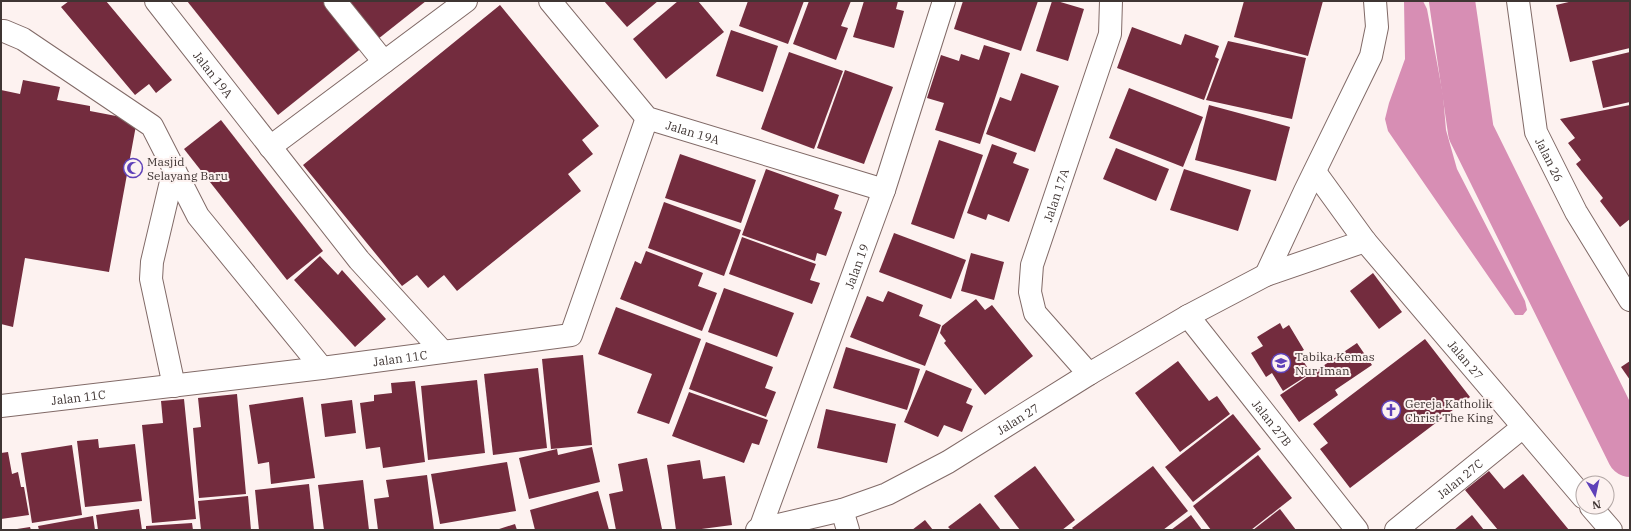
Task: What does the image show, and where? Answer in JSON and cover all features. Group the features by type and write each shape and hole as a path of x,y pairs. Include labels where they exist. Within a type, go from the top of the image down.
{"street":[{"name":"Jalan 19A","path":"156,1 359,260 443,352"},
{"path":"335,1 384,62"},
{"path":"270,147 466,1"},
{"path":"550,1 647,118"},
{"name":"Jalan 19","path":"759,529 884,190 944,1"},
{"name":"Jalan 17A","path":"1089,374 1035,313 1030,292 1032,265 1110,34 1110,1"},
{"path":"1266,275 1371,56 1377,27 1375,1"},
{"name":"Jalan 26","path":"1518,1 1536,132 1576,212 1630,300"},
{"path":"1,31 23,39 152,126 198,216 322,368"},
{"name":"Jalan 19A","path":"647,118 884,190"},
{"name":"Jalan 11C","path":"1,406 322,368 571,335 647,118"},
{"path":"174,169 152,262 151,279 174,386"},
{"name":"Jalan 27","path":"1315,172 1365,241 1575,488"},
{"name":"Jalan 27","path":"759,529 845,520 887,494 948,462 1089,374 1188,316 1266,275 1365,241"},
{"name":"Jalan 27B","path":"1188,316 1357,530"},
{"name":"Jalan 27C","path":"1396,530 1523,427"},
{"path":"1599,515 1611,530"}],"shaded area":[{"path":"1404,1 1423,1 1427,9 1443,95 1446,130 1457,169 1525,301 1527,310 1523,315 1515,315 1388,131 1385,119 1389,103 1405,59"}],"building":[{"path":"69,1 106,1 172,80 156,93 149,84 135,95 61,7"},
{"path":"187,1 326,1 363,47 278,115"},
{"path":"347,1 426,1 378,39"},
{"path":"604,1 658,1 627,27"},
{"path":"678,1 698,1 724,32 666,79 633,39"},
{"path":"748,1 804,1 788,44 739,26"},
{"path":"809,1 851,1 841,26 848,28 836,60 793,44"},
{"path":"864,1 898,1 896,9 904,11 894,48 853,37"},
{"path":"963,1 1038,1 1021,51 954,29"},
{"path":"1052,1 1057,1 1084,9 1068,61 1036,51"},
{"path":"1244,1 1323,1 1308,56 1234,37"},
{"path":"1573,1 1630,1 1630,48 1570,62 1556,5"},
{"path":"500,5 599,126 582,140 593,154 568,174 581,191 457,291 444,275 428,288 417,275 402,286 303,165"},
{"path":"1132,27 1181,45 1185,34 1219,46 1215,57 1219,59 1204,100 1117,68"},
{"path":"731,30 778,46 763,92 716,76"},
{"path":"1228,41 1306,58 1292,119 1206,100"},
{"path":"984,45 1010,53 980,144 935,130 944,103 927,98 941,55 959,61 961,54 979,60"},
{"path":"789,52 843,71 814,149 761,129"},
{"path":"1630,52 1630,102 1603,108 1592,61"},
{"path":"845,70 893,87 864,164 817,148"},
{"path":"1021,73 1059,86 1035,152 986,134 1000,97 1011,101"},
{"path":"23,80 60,87 57,100 90,106 90,111 137,120 109,272 25,258 13,327 1,324 1,90 20,94"},
{"path":"1129,88 1203,117 1183,167 1109,138"},
{"path":"1209,105 1290,127 1276,181 1195,160"},
{"path":"1630,105 1630,219 1620,227 1600,201 1603,198 1576,164 1581,160 1568,143 1575,138 1560,119"},
{"path":"221,120 323,251 287,280 184,149"},
{"path":"939,140 983,155 954,239 911,224"},
{"path":"992,144 1017,153 1013,163 1029,169 1009,222 988,214 986,220 967,213"},
{"path":"1116,148 1169,169 1156,201 1103,179"},
{"path":"680,154 756,180 741,223 665,198"},
{"path":"766,169 839,195 834,209 842,212 826,256 817,253 815,261 742,235"},
{"path":"1184,169 1251,190 1238,231 1170,210"},
{"path":"664,202 741,230 724,276 648,248"},
{"path":"894,233 966,260 951,299 879,272"},
{"path":"742,237 816,264 810,280 820,283 812,304 729,274"},
{"path":"646,251 703,273 698,286 717,293 702,331 620,299 635,261 641,264"},
{"path":"971,253 1004,262 994,300 961,291"},
{"path":"320,256 338,275 342,270 386,319 355,347 294,280"},
{"path":"1373,273 1402,312 1379,329 1350,291"},
{"path":"724,288 794,313 777,357 708,332"},
{"path":"888,291 923,305 919,316 941,325 925,366 850,337 867,296 883,302"},
{"path":"976,299 985,310 992,305 1033,356 985,395 944,343 946,341 940,333 942,326"},
{"path":"616,307 701,339 669,424 637,413 652,374 598,354"},
{"name":"Tabika Kemas Nur Iman","path":"1280,323 1283,329 1289,325 1304,350 1298,353 1311,373 1283,391 1272,373 1266,377 1251,353 1263,346 1257,337"},
{"name":"Gereja Katholik Christ The King","path":"1425,339 1470,397 1350,488 1320,449 1328,443 1313,424"},
{"path":"706,342 773,367 765,388 776,392 766,417 689,389"},
{"path":"1357,343 1372,365 1335,390 1338,395 1299,422 1280,395"},
{"path":"846,347 920,369 907,410 833,388"},
{"path":"583,355 592,445 551,449 542,359"},
{"path":"1178,361 1209,401 1217,396 1230,414 1180,452 1135,393"},
{"path":"1630,361 1630,380 1621,367"},
{"path":"538,368 547,448 493,455 484,374"},
{"path":"926,370 972,389 966,403 973,406 962,432 944,425 938,437 904,422"},
{"path":"477,380 485,453 428,460 421,386"},
{"path":"415,381 425,462 383,468 380,447 366,449 360,403 374,401 374,395 392,393 391,383"},
{"path":"689,392 768,420 759,445 752,443 744,463 672,436"},
{"path":"237,394 246,494 199,498 193,428 201,427 198,398"},
{"path":"303,397 315,478 271,484 269,462 258,464 249,405"},
{"path":"184,399 196,519 152,523 142,425 163,423 161,401"},
{"path":"352,400 356,433 325,437 321,404"},
{"path":"826,409 896,424 887,463 817,448"},
{"path":"1233,414 1261,449 1193,502 1165,467"},
{"path":"98,439 99,448 135,444 142,501 85,507 77,441"},
{"path":"72,445 82,515 32,523 21,453"},
{"path":"592,447 600,482 529,499 519,458 557,449 558,455"},
{"path":"8,452 12,474 18,472 21,487 24,487 29,515 1,519 1,453"},
{"path":"1258,455 1292,498 1251,530 1211,530 1193,506"},
{"path":"647,458 662,529 616,530 609,494 623,491 618,464"},
{"path":"700,460 703,479 725,476 732,525 694,530 676,530 667,465"},
{"path":"507,462 516,511 440,524 431,474"},
{"path":"1035,466 1075,520 1062,530 1020,530 994,496"},
{"path":"1153,466 1188,511 1163,530 1074,530 1072,528"},
{"path":"1489,471 1504,489 1523,474 1569,530 1498,530 1465,490"},
{"path":"427,475 434,530 378,530 374,499 389,497 386,480"},
{"path":"363,480 369,530 324,530 318,485"},
{"path":"309,484 314,530 259,530 255,490"},
{"path":"598,491 609,530 535,530 530,510"},
{"path":"248,496 251,530 201,530 198,501"},
{"path":"980,503 1001,530 951,530 948,527"},
{"path":"139,509 142,530 98,530 96,515"},
{"path":"1280,509 1296,530 1253,530"},
{"path":"1191,515 1202,530 1171,530"},
{"path":"1472,515 1484,530 1454,530"},
{"path":"93,516 95,530 39,530 38,526"},
{"path":"925,520 933,530 912,530"},
{"path":"192,523 193,530 146,530 146,526"},
{"path":"515,524 517,530 496,530"},
{"path":"30,527 31,530 17,530 17,529"}],"waterway":[{"path":"1452,1 1471,132 1630,454"}],"place":[{"name":"Masjid Selayang Baru","path":"133,168"},
{"name":"Tabika Kemas Nur Iman","path":"1281,363"},
{"name":"Gereja Katholik Christ The King","path":"1391,410"}]}
